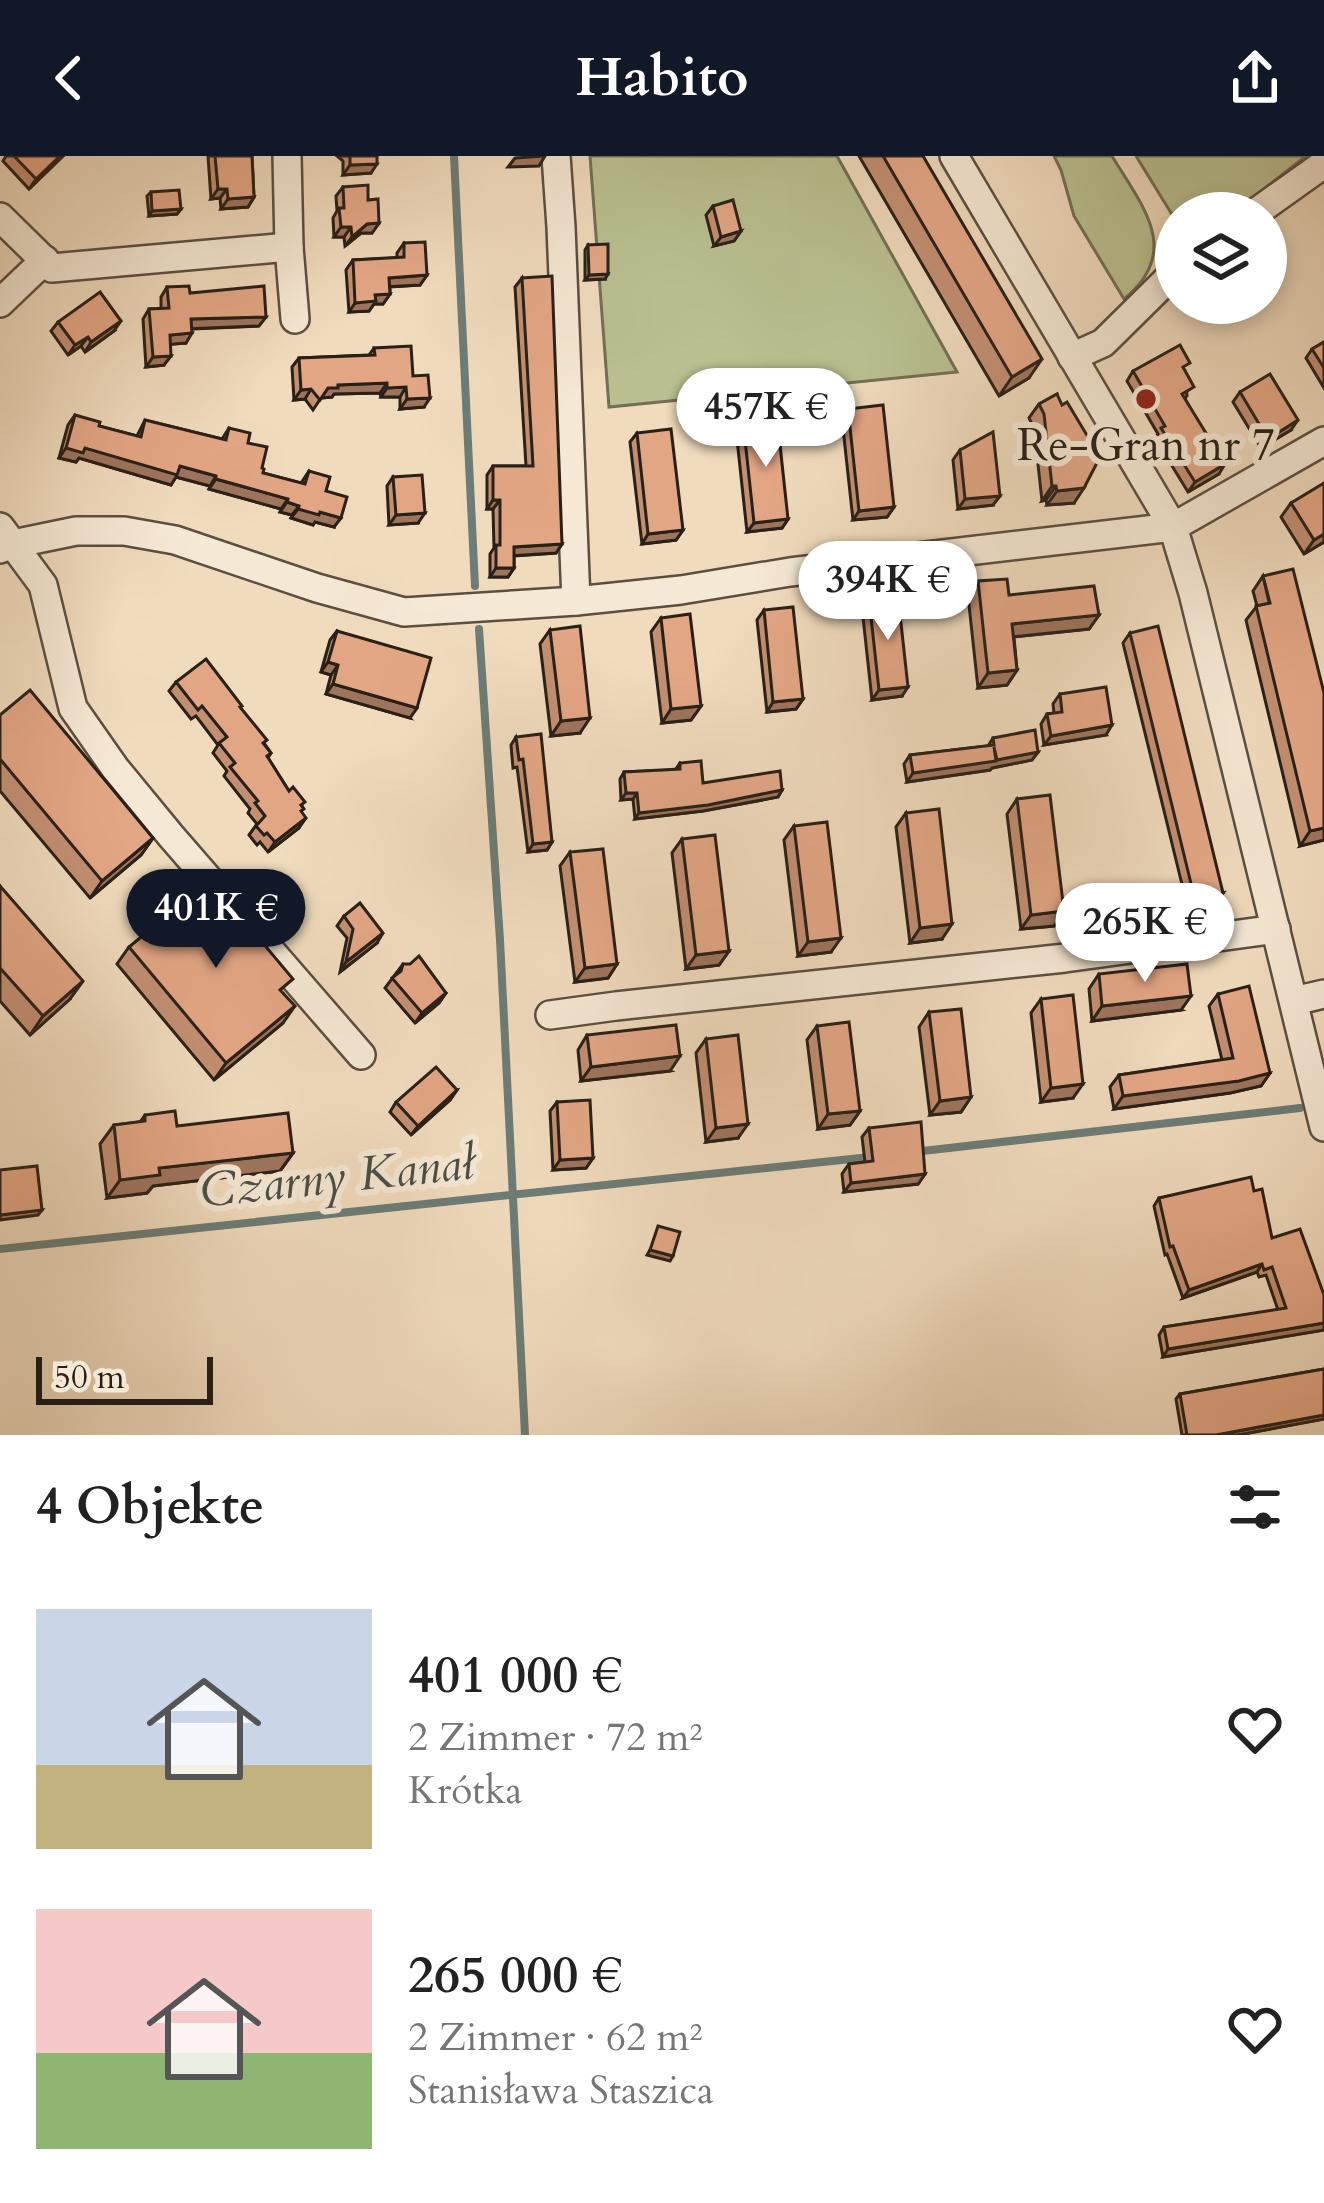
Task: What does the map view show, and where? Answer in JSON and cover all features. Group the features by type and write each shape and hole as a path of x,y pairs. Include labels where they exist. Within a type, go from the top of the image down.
{"street":[{"path":"287,156 296,319"},
{"path":"556,156 576,601"},
{"path":"954,156 1173,527 1324,1126"},
{"path":"1285,192 1324,164"},
{"path":"0,217 49,264"},
{"path":"0,303 49,264 289,247"},
{"path":"1072,357 1103,343 1155,292"},
{"path":"4,540 76,531 124,531 175,540 404,612 576,601 1173,527 1324,441"},
{"path":"4,540 43,585 73,708 157,820 361,1055"},
{"path":"550,1016 1065,958 1276,929"},
{"path":"1294,1001 1324,994"}],"green space":[{"path":"590,156 837,156 957,372 609,407"},
{"path":"1054,156 1112,156 1145,211 1154,246 1151,263 1142,281 1124,299 1074,216"},
{"path":"1136,156 1306,156 1260,192 1158,192"}],"building":[{"path":"14,156 60,156 36,179"},
{"path":"215,156 252,156 254,197 228,199 227,189 218,189"},
{"path":"350,156 377,156 377,164 350,165"},
{"path":"883,156 923,156 1042,359 1012,377"},
{"path":"368,185 368,200 378,199 379,223 367,224 352,237 351,227 341,227 343,187"},
{"path":"179,190 181,209 152,211 151,192"},
{"path":"733,200 741,231 721,237 713,206"},
{"path":"425,242 427,275 389,278 390,294 355,303 353,260 404,257 404,243"},
{"path":"608,244 608,274 589,275 588,245"},
{"path":"552,276 562,544 514,547 514,568 496,568 500,500 493,500 493,466 533,466 522,278"},
{"path":"189,286 190,293 264,286 266,317 191,319 192,333 170,335 171,356 153,357 149,309 169,308 167,287"},
{"path":"100,292 121,321 91,342 88,337 75,345 58,322"},
{"path":"1324,342 1324,368 1312,349"},
{"path":"1180,345 1190,363 1183,367 1194,387 1182,394 1225,464 1195,482 1133,371"},
{"path":"411,346 413,376 428,375 430,398 407,399 406,387 387,388 387,383 338,385 328,388 320,400 311,389 301,390 299,358 375,355 374,348"},
{"path":"1270,374 1298,420 1268,439 1240,392"},
{"path":"1057,394 1062,405 1067,402 1100,457 1084,488 1057,491 1052,486 1039,404"},
{"path":"883,405 894,507 859,511 848,409"},
{"path":"75,415 141,437 145,420 226,440 229,428 250,433 248,443 267,447 263,473 305,484 309,471 330,477 326,491 347,497 341,518 298,509 288,499 180,466 177,475 85,448 83,453 66,448"},
{"path":"777,417 788,519 754,523 743,421"},
{"path":"671,429 683,530 648,534 637,433"},
{"path":"993,432 1000,496 965,499 960,450"},
{"path":"422,475 425,513 396,515 393,477"},
{"path":"1324,483 1324,534 1314,540 1291,503"},
{"path":"1293,569 1324,693 1324,828 1310,831 1256,606 1270,603 1263,576"},
{"path":"1007,579 1009,595 1094,586 1099,615 1012,624 1017,670 988,673 978,581"},
{"path":"898,596 908,687 879,690 869,599"},
{"path":"793,607 803,699 773,702 764,610"},
{"path":"690,614 701,706 671,709 661,618"},
{"path":"580,626 590,718 561,721 550,630"},
{"path":"1158,626 1223,893 1195,900 1130,633"},
{"path":"337,631 431,658 417,708 333,684 338,665 328,662"},
{"path":"206,659 267,740 263,743 271,753 267,756 289,791 293,787 305,802 301,811 306,818 275,842 256,826 265,816 230,767 235,763 219,743 227,737 176,682"},
{"path":"1106,687 1112,725 1051,736 1047,714 1062,712 1060,694"},
{"path":"30,690 153,838 102,881 0,759 0,715"},
{"path":"1035,730 1038,752 997,760 994,747 996,761 913,773 910,755 994,745 993,738"},
{"path":"541,734 552,842 533,844 516,737"},
{"path":"701,761 703,783 780,771 782,790 639,813 637,793 626,793 624,772 680,769 680,763"},
{"path":"1050,795 1064,911 1031,915 1017,799"},
{"path":"939,809 952,924 920,928 906,813"},
{"path":"827,822 841,938 808,942 794,826"},
{"path":"715,835 729,951 696,955 682,839"},
{"path":"603,849 617,964 585,968 570,852"},
{"path":"210,880 293,979 280,990 295,1006 226,1063 129,947"},
{"path":"0,886 83,981 43,1016 0,968"},
{"path":"360,903 383,933 346,962 353,929 344,916"},
{"path":"419,956 446,993 422,1013 392,978 403,964"},
{"path":"1187,964 1191,996 1102,1006 1099,974"},
{"path":"1249,986 1270,1073 1123,1096 1119,1075 1233,1058 1218,994"},
{"path":"1073,995 1083,1084 1051,1088 1041,999"},
{"path":"961,1009 971,1097 940,1101 929,1012"},
{"path":"849,1022 860,1111 828,1114 817,1026"},
{"path":"676,1025 680,1056 591,1067 587,1035"},
{"path":"738,1035 748,1124 716,1128 706,1039"},
{"path":"436,1067 457,1090 418,1126 396,1102"},
{"path":"590,1100 593,1158 560,1160 557,1102"},
{"path":"175,1111 177,1126 288,1113 293,1153 159,1168 160,1175 120,1180 114,1125"},
{"path":"921,1122 925,1174 851,1183 849,1164 873,1161 869,1128"},
{"path":"37,1166 42,1210 0,1215 0,1170"},
{"path":"1251,1177 1254,1191 1262,1189 1272,1238 1300,1229 1324,1295 1324,1323 1168,1349 1164,1327 1286,1308 1272,1267 1264,1270 1262,1264 1189,1290 1170,1247 1159,1198"},
{"path":"658,1226 680,1232 673,1256 650,1250"},
{"path":"1324,1369 1324,1415 1216,1435 1187,1435 1180,1394"}],"waterway":[{"path":"454,156 475,586"},
{"path":"479,629 525,1435"},
{"path":"914,1152 1300,1108"},
{"name":"Czarny Kanał","path":"0,1249 870,1157"}],"place":[{"name":"Re-Gran nr 7","path":"1146,399"}]}
